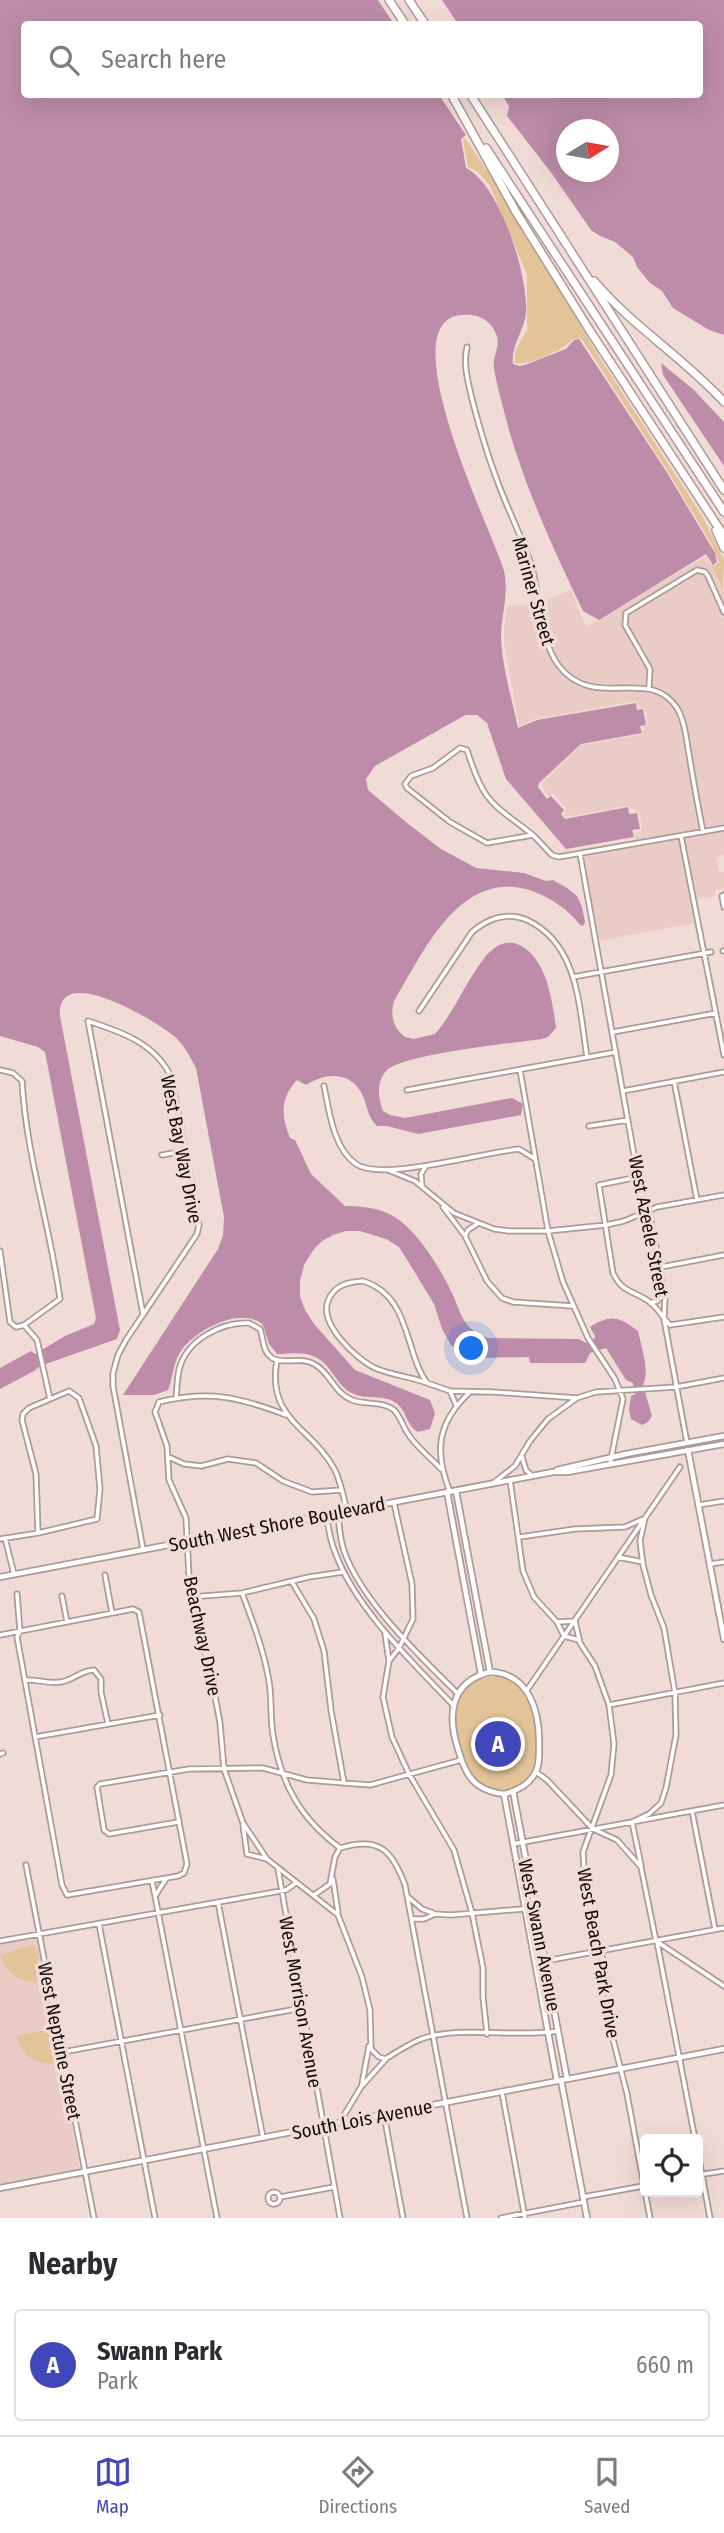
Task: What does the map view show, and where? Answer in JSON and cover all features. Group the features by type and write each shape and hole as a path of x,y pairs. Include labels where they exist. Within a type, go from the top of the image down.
{"highway":[{"path":"389,0 403,21"},
{"path":"409,0 423,21"},
{"path":"453,98 516,212 583,321 724,536"},
{"path":"454,98 724,512"},
{"path":"473,98 724,490"},
{"path":"570,250 614,303 724,396"},
{"path":"682,361 724,402"},
{"path":"704,507 724,548"}],"street":[{"name":"Mariner Street","path":"467,347 464,358 481,431 497,481 531,564 546,635 557,664 571,677 594,688 649,688"},
{"path":"703,832 681,717 671,700 649,688 650,669 625,625 626,613 697,570 708,576 724,612"},
{"path":"533,835 487,843 450,822 405,784 411,776 433,768 460,748 464,748 467,750 475,779 490,802 533,835 555,856 580,854 724,828"},
{"path":"681,836 724,1055"},
{"name":"West Azeele Street","path":"580,854 638,1177 649,1211 660,1267 664,1319 724,1639"},
{"path":"723,896 724,907"},
{"path":"419,1011 467,939 480,925 499,917 521,918 543,930 560,946 573,977 587,1057"},
{"path":"573,977 711,953"},
{"path":"613,1032 716,1013"},
{"name":"West Bay Way Drive","path":"143,1314 88,1021 126,1034 156,1055 166,1066 172,1079 199,1225 197,1234 118,1355 113,1373 113,1386 144,1549"},
{"path":"407,1090 616,1052"},
{"path":"520,1069 548,1231 572,1306 588,1338 621,1391 622,1408 610,1464"},
{"path":"0,1070 13,1073 22,1080 30,1156 54,1255 60,1299 24,1325 16,1326 10,1322 0,1251"},
{"path":"623,1091 724,1072"},
{"path":"674,1082 697,1200"},
{"path":"324,1086 330,1119 345,1151 354,1163 365,1168 388,1170 519,1149 535,1159"},
{"path":"589,1126 628,1119"},
{"path":"162,1155 185,1151"},
{"path":"422,1187 421,1174 427,1164"},
{"path":"388,1170 422,1187 454,1213 479,1224 509,1231 548,1231 565,1227 606,1225 624,1221 657,1206 724,1195"},
{"path":"638,1177 599,1185 613,1273 618,1283 623,1290 650,1303 670,1325 724,1317"},
{"path":"441,1204 465,1236 487,1281 502,1298 534,1305 572,1306"},
{"path":"465,1236 468,1230 479,1224"},
{"path":"660,1267 724,1255"},
{"path":"428,1383 415,1362 406,1325 385,1293 363,1281 345,1283 336,1289 326,1305 328,1320 351,1350 362,1360 381,1370 450,1391 577,1398"},
{"path":"650,1303 662,1298 664,1293"},
{"path":"286,1415 247,1400 219,1395 176,1398 179,1370 188,1352 208,1334 222,1328 242,1323 254,1325 260,1329 266,1351 277,1360 304,1359 321,1368 337,1390 347,1398 393,1410 413,1441 441,1468"},
{"path":"24,1325 37,1340 50,1399"},
{"path":"277,1360 275,1383 286,1415 327,1458 335,1471 347,1512"},
{"path":"491,1484 515,1466 548,1419 577,1398 596,1392 676,1387 724,1378"},
{"path":"14,1574 3,1538 38,1533 97,1519 100,1489 96,1446 79,1398 69,1391 23,1413 22,1420 36,1474 38,1533"},
{"path":"450,1391 455,1398 456,1407"},
{"path":"470,1393 456,1407 443,1433 440,1444 441,1468 451,1492 490,1672"},
{"name":"Beachway Drive","path":"176,1398 159,1402 155,1412 169,1457 169,1480 186,1518 190,1597 218,1710 224,1769 243,1823"},
{"name":"South West Shore Boulevard","path":"0,1577 451,1492 724,1436"},
{"name":"South West Shore Boulevard","path":"553,1472 567,1472 724,1444"},
{"path":"169,1457 184,1464 201,1466 228,1460 256,1463 283,1482 312,1492 342,1490"},
{"path":"522,1457 526,1470 532,1476"},
{"path":"527,1690 680,1467"},
{"path":"510,1480 527,1583 534,1597 557,1622 564,1636 579,1640"},
{"path":"451,1492 481,1674"},
{"path":"699,1506 724,1501"},
{"path":"389,1661 399,1648 413,1619 412,1584 394,1503"},
{"path":"338,1514 345,1553 370,1595 404,1639 458,1695"},
{"path":"326,1516 334,1550 343,1572 385,1632 453,1705"},
{"path":"520,1537 575,1529 625,1527 645,1518"},
{"path":"632,1822 649,1814 661,1803 676,1735 675,1693 664,1628 651,1595 640,1541 645,1518"},
{"path":"618,1557 643,1562"},
{"path":"710,1564 724,1562"},
{"path":"190,1597 242,1593 343,1572"},
{"path":"105,1575 112,1613"},
{"path":"292,1582 314,1619 324,1651 344,1783"},
{"path":"242,1593 259,1639 270,1683 273,1735 284,1774 295,1802 319,1832 340,1848"},
{"path":"0,1635 20,1631 67,1622 112,1613 133,1609 139,1612 142,1616 186,1870 181,1875 67,1895 62,1885 24,1680 17,1637 20,1631 17,1594"},
{"path":"62,1596 67,1622"},
{"path":"557,1622 575,1621"},
{"name":"West Beach Park Drive","path":"575,1621 579,1640 596,1667 609,1705 614,1744 611,1775 583,1852 584,1869 586,1891 601,1950 619,2069 640,2160"},
{"path":"385,1632 389,1661 383,1697 391,1737 409,1774 454,1850 472,1913 483,1968 483,1997 488,2034"},
{"path":"24,1680 59,1682 72,1679 86,1670 94,1670 101,1679 108,1724"},
{"path":"490,1672 510,1676 527,1690 538,1726 536,1772 520,1788 504,1794 476,1783 461,1759 453,1727 453,1705 463,1687 481,1674 490,1672"},
{"path":"609,1705 724,1683"},
{"path":"35,1737 160,1715"},
{"path":"178,1822 109,1834 104,1830 97,1791 100,1784 170,1771 264,1768 307,1780 370,1784 461,1759"},
{"path":"536,1772 547,1780 593,1829 617,1840 641,1867"},
{"name":"West Swann Avenue","path":"513,1791 558,2031 561,2080"},
{"name":"West Swann Avenue","path":"504,1794 548,2032 561,2080 587,2218"},
{"path":"513,1844 724,1805"},
{"path":"692,1811 715,1930"},
{"path":"632,1822 694,2134"},
{"path":"243,1823 247,1854 267,1859"},
{"path":"243,1823 267,1859 338,1914"},
{"path":"361,2087 370,2037 370,2010 362,1977 338,1914 333,1878 335,1857 340,1848 358,1842 378,1845 387,1851 400,1870 412,1919 467,2218"},
{"name":"West Neptune Street","path":"26,1865 94,2218"},
{"name":"West Morrison Avenue","path":"278,1868 340,2218"},
{"path":"155,1896 166,1878"},
{"path":"314,1895 328,1887 333,1878"},
{"path":"152,1881 217,2218"},
{"path":"0,1941 282,1890 296,1883"},
{"path":"407,1896 422,1909 435,1914 534,1908"},
{"path":"218,1902 263,2138"},
{"path":"412,1919 424,1919 435,1914"},
{"path":"99,1924 155,2218"},
{"path":"545,1961 724,1928"},
{"path":"656,1941 724,1986"},
{"path":"62,2052 302,2008"},
{"path":"339,2124 361,2087 387,2059 418,2040 447,2033 558,2031"},
{"path":"370,2037 374,2053 387,2059"},
{"name":"South Lois Avenue","path":"0,2188 724,2049"},
{"path":"502,2092 524,2216"},
{"path":"384,2115 403,2218"},
{"path":"703,2174 724,2171"},
{"path":"501,2218 524,2216 640,2186"},
{"path":"280,2197 334,2187"},
{"path":"703,2188 710,2218"},
{"name":"West Beach Park Drive","path":"647,2197 650,2218"}],"shaded area":[{"path":"0,0 378,0 392,21 21,21 21,98 441,98 466,135 461,139 466,168 490,192 517,255 526,312 514,351 513,364 525,365 566,349 574,340 579,339 666,471 715,553 717,562 713,565 706,554 599,620 583,611 542,522 516,453 494,368 498,344 496,334 484,319 471,315 445,322 436,346 438,383 466,473 504,571 506,587 501,645 518,728 537,720 636,703 637,710 643,709 646,725 640,726 642,733 581,744 539,783 538,787 547,799 551,796 564,810 561,814 565,819 628,807 629,814 637,813 640,829 632,830 634,837 566,849 506,779 487,723 477,715 460,718 375,766 366,779 368,790 441,849 476,868 524,873 546,881 553,880 577,896 585,922 583,926 580,925 559,905 532,891 507,887 484,891 465,902 447,919 432,938 394,1001 394,1021 405,1037 414,1039 435,1034 449,1016 478,966 495,948 506,943 515,944 532,954 544,974 552,1001 556,1028 548,1037 436,1054 397,1064 383,1074 379,1090 383,1111 405,1118 512,1098 523,1104 521,1115 418,1134 377,1126 369,1115 358,1088 338,1076 322,1078 306,1085 297,1080 287,1094 284,1108 290,1138 295,1140 311,1174 345,1206 382,1211 410,1229 440,1270 463,1318 479,1334 488,1338 579,1339 586,1343 594,1340 595,1336 590,1327 614,1318 638,1331 645,1366 643,1385 652,1416 642,1425 631,1419 631,1396 635,1394 633,1383 626,1380 606,1348 590,1353 585,1363 530,1363 529,1357 478,1358 464,1354 451,1345 442,1329 434,1304 399,1247 386,1239 360,1231 333,1235 314,1249 304,1265 300,1296 314,1324 355,1370 430,1400 435,1413 430,1429 418,1432 411,1426 400,1406 391,1400 359,1396 348,1391 321,1360 311,1355 277,1354 269,1344 263,1325 243,1318 218,1323 185,1345 177,1358 168,1390 154,1395 123,1395 218,1249 223,1235 224,1217 196,1068 187,1052 165,1029 130,1009 90,994 74,994 63,1000 60,1016 120,1330 117,1339 40,1366 0,1389 0,1368 31,1351 35,1354 65,1336 94,1324 96,1318 45,1052 38,1047 0,1036"},
{"path":"442,0 724,0 724,335 709,330 673,308 662,291 650,283 637,267 633,257 615,242 591,230 558,182 619,182 619,119 556,119 556,180 507,116 509,106 504,98 703,98 703,21 456,21"},
{"path":"465,138 499,188 598,355 704,519 724,560 723,590 711,565 719,562 712,545 581,338 573,339 562,348 537,360 515,363 515,351 527,330 527,275 490,186 478,172 468,167 463,140"},
{"path":"661,363 694,390 724,422 724,466 663,375"},
{"path":"706,556 724,593 724,607 707,571 696,568 624,612 623,626 648,669 647,685 595,686 572,675 559,662 548,634 541,602 571,590 586,627"},
{"path":"697,572 706,577 724,618 724,826 705,830 683,715 679,706 667,694 652,686 653,668 626,618 632,611"},
{"path":"537,603 551,656 555,665 569,679 594,690 648,690 664,697 675,708 681,725 700,830 580,852 580,849 635,839 635,832 642,828 639,812 627,806 566,817 566,809 553,794 548,797 541,784 581,745 643,734 643,727 648,725 645,708 640,708 636,701 536,719 519,726 504,643 504,625 507,607"},
{"path":"724,830 724,855 717,858 719,871 724,872 724,888 715,890 716,896 696,899 683,838"},
{"path":"679,839 696,923 598,941 582,855"},
{"path":"502,1675 520,1686 529,1698 538,1747 535,1769 531,1776 517,1786 501,1792 480,1783 466,1767 457,1731 456,1697 475,1680"},
{"path":"37,1936 80,2170 0,2184 0,1943"},
{"path":"32,1945 38,1951 40,1981 33,1982 20,1979 10,1972 0,1955"},
{"path":"49,2029 52,2032 56,2063 43,2063 31,2058 19,2045 17,2038"}],"place":[{"name":"Swann Park","path":"498,1744"}]}
